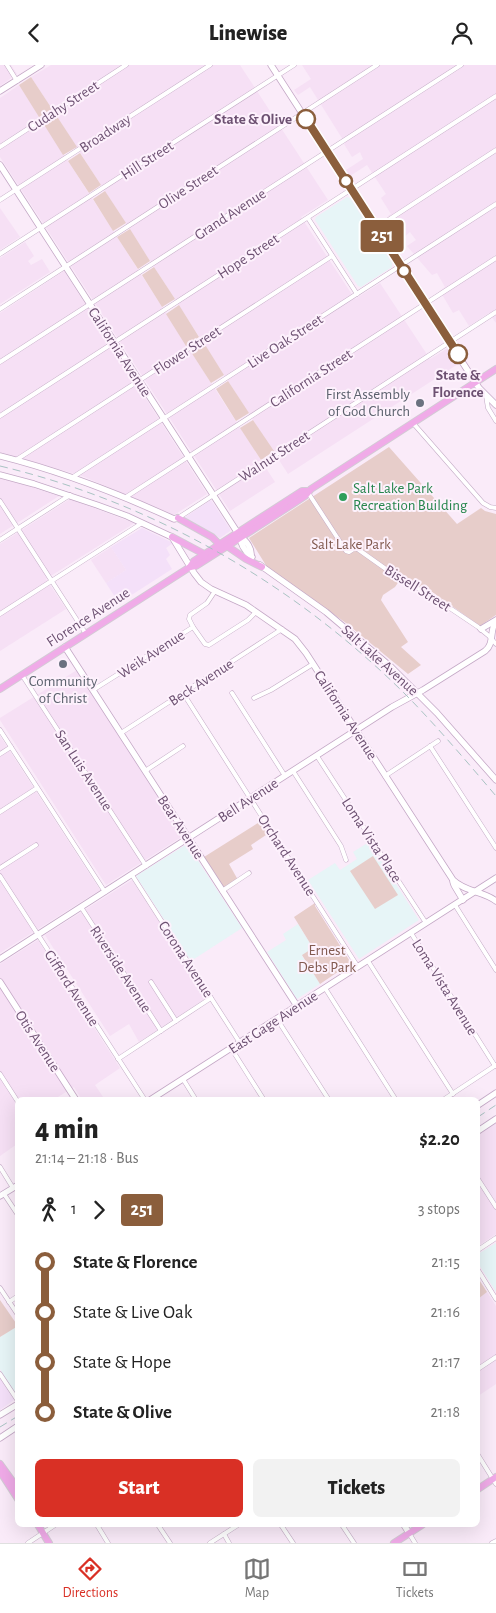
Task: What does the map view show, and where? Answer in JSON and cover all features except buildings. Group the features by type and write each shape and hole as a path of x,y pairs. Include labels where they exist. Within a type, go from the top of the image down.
{"main road":[{"path":"190,567 196,566 227,547 239,535 302,491 307,491 496,369"},
{"path":"178,518 212,537 219,544"},
{"path":"190,567 194,561 219,544 239,535"},
{"path":"172,537 204,554"},
{"path":"227,547 262,567"},
{"name":"Florence Avenue","path":"0,689 190,567"},
{"path":"0,1464 15,1485"},
{"path":"0,1471 15,1494"},
{"path":"480,1488 495,1480"},
{"path":"39,1527 49,1543"},
{"path":"394,1543 419,1527"}],"street":[{"path":"7,65 17,81"},
{"path":"0,91 42,65"},
{"name":"Cudahy Street","path":"0,147 126,65"},
{"name":"Broadway","path":"0,201 210,65"},
{"path":"271,65 476,382 486,396 496,405"},
{"name":"Hill Street","path":"0,254 294,65"},
{"name":"Olive Street","path":"0,309 377,65"},
{"name":"Grand Avenue","path":"0,362 461,65"},
{"name":"Hope Street","path":"0,416 496,96"},
{"path":"376,227 496,150"},
{"name":"California Avenue","path":"0,165 239,535"},
{"name":"Live Oak Street","path":"73,477 496,204"},
{"path":"308,218 357,294"},
{"name":"Flower Street","path":"16,460 332,256"},
{"name":"California Street","path":"126,497 496,258"},
{"name":"Walnut Street","path":"178,518 496,312"},
{"path":"486,396 488,408 496,421"},
{"path":"413,423 483,503 496,508"},
{"path":"0,456 73,477 126,497 174,519 178,518"},
{"path":"0,475 70,495 142,523 172,537 190,567"},
{"name":"Bissell Street","path":"307,491 346,551 349,552 355,548 359,550 407,584 426,592 481,629 494,642"},
{"path":"0,540 70,495"},
{"path":"0,501 86,634"},
{"path":"0,614 142,523"},
{"name":"Salt Lake Avenue","path":"239,535 245,540 252,551 252,556 262,567 347,629 418,693 496,780"},
{"name":"California Avenue","path":"190,567 201,583 256,612 299,643 453,880 464,888 491,897 496,901"},
{"name":"Weik Avenue","path":"93,691 193,627 189,619 190,615 207,603 215,591"},
{"path":"193,627 205,644 209,645 248,620 256,612"},
{"path":"481,629 496,621"},
{"path":"494,642 493,626 496,621"},
{"name":"Beck Avenue","path":"121,733 282,629"},
{"name":"Bell Avenue","path":"0,959 397,704 485,651 494,642"},
{"name":"Bear Avenue","path":"65,647 297,1006"},
{"path":"254,698 271,690 313,664"},
{"name":"San Luis Avenue","path":"22,675 146,866"},
{"name":"Orchard Avenue","path":"183,693 358,967"},
{"path":"232,693 285,776"},
{"path":"0,730 105,892"},
{"path":"385,776 438,741"},
{"path":"145,771 182,746"},
{"path":"430,746 496,848"},
{"path":"0,753 11,747"},
{"name":"Loma Vista Place","path":"317,756 424,921"},
{"path":"293,771 341,847 346,860"},
{"path":"0,812 37,788"},
{"path":"0,868 36,845"},
{"path":"222,891 249,873"},
{"name":"Corona Avenue","path":"132,875 240,1043"},
{"name":"Gifford Avenue","path":"0,876 143,1097"},
{"name":"East Gage Avenue","path":"155,1097 411,933 424,921 463,900 496,878"},
{"path":"453,880 463,900"},
{"path":"484,885 496,901"},
{"path":"454,905 496,970"},
{"name":"Riverside Avenue","path":"81,907 161,1031"},
{"name":"Loma Vista Avenue","path":"411,933 496,1066"},
{"path":"368,961 453,1094"},
{"path":"151,982 176,1021"},
{"name":"Otis Avenue","path":"0,983 74,1097"},
{"path":"325,988 394,1097"},
{"path":"118,1059 211,998"},
{"path":"277,1019 327,1097"},
{"path":"231,1048 262,1097"},
{"path":"448,1097 496,1066"},
{"path":"0,1074 15,1097"},
{"path":"183,1079 194,1097"},
{"path":"480,1104 496,1093"},
{"path":"480,1130 496,1119"},
{"path":"0,1167 15,1185"},
{"path":"480,1182 496,1207"},
{"path":"15,1187 2,1195 15,1211"},
{"path":"480,1249 496,1238"},
{"path":"480,1273 496,1299"},
{"path":"0,1288 15,1310"},
{"path":"9,1301 15,1298"},
{"path":"480,1366 496,1357"},
{"path":"0,1374 15,1397"},
{"path":"0,1415 15,1404"},
{"path":"0,1438 15,1428"},
{"path":"480,1458 495,1480"},
{"path":"28,1543 52,1527"},
{"path":"98,1527 108,1543"},
{"path":"159,1527 170,1543"},
{"path":"210,1543 235,1527"},
{"path":"282,1527 292,1543"},
{"path":"343,1527 354,1543"},
{"path":"405,1527 415,1543"},
{"path":"224,1534 229,1543"},
{"path":"492,1543 496,1541"}],"shaded area":[{"path":"0,65 11,65 17,74 0,86"},
{"path":"51,65 240,65 328,200 301,217 355,299 380,283 430,359 448,348 458,364 288,474 31,77"},
{"path":"302,65 496,65 496,323 489,313 469,326 459,310 453,313 440,291 445,287 437,273 432,275 407,246 416,240 410,232 405,236 401,235 388,216 391,214 381,198 386,194 367,165 350,176 346,170 363,159 360,152 352,157 310,87 298,95 294,90 311,79"},
{"path":"19,85 275,482 230,511 0,157 0,98"},
{"path":"347,197 350,198 392,263 392,267 361,287 358,286 315,220 316,217"},
{"path":"0,208 20,237 0,250"},
{"path":"25,242 34,256 28,261 31,265 42,259 50,272 0,304 0,258"},
{"path":"64,271 207,494 174,515 82,476 0,452 0,313"},
{"path":"0,477 59,496 0,534"},
{"path":"70,499 134,523 46,579 66,609 0,651 0,544"},
{"path":"211,500 230,529 220,538 184,518"},
{"path":"142,528 173,543 166,548 170,555 166,559 172,569 119,603 106,583 126,570 111,547"},
{"path":"111,547 126,570 106,583 91,560"},
{"path":"77,670 183,836 106,885 0,720 0,718"},
{"path":"0,736 100,890 0,953"},
{"path":"369,842 419,920 359,959 308,880 335,863 340,870 357,859 353,852"},
{"path":"187,844 242,928 191,961 136,876"},
{"path":"132,880 208,997 139,1042 129,1024 110,1036 45,935"},
{"path":"298,924 313,948 302,956 320,984 297,999 267,952 286,940 283,934"},
{"path":"38,940 120,1068 95,1085 103,1097 80,1097 74,1087 58,1097 15,1097 15,1145 0,1156 0,964"},
{"path":"496,1123 496,1234 480,1245 480,1134"},
{"path":"496,1243 496,1292 480,1266 480,1253"},
{"path":"487,1292 496,1306 496,1384 480,1395 480,1297"},
{"path":"15,1327 15,1394 0,1369 0,1337"},
{"path":"0,1378 14,1400 0,1410"}],"green space":[{"path":"31,77 52,109 39,117 19,85"},
{"path":"56,115 77,147 63,155 43,123"},
{"path":"80,153 101,185 89,193 68,161"},
{"path":"105,191 126,223 113,231 93,199"},
{"path":"130,229 150,261 138,269 117,237"},
{"path":"154,267 175,299 162,307 142,275"},
{"path":"179,305 199,337 186,346 166,314"},
{"path":"204,343 224,375 211,383 191,352"},
{"path":"228,381 249,413 236,421 216,389"},
{"path":"253,420 274,451 261,460 240,428"},
{"name":"Salt Lake Park","path":"389,447 457,524 481,508 496,514 496,615 480,626 428,589 415,585 402,577 395,587 383,595 381,600 408,642 401,647 421,665 408,674 346,623 267,567 249,538"},
{"path":"261,821 269,833 251,845 253,849 229,864 238,880 224,889 204,857"},
{"path":"373,856 398,895 375,909 350,871"},
{"name":"Ernest Debs Park","path":"315,903 315,906 351,963 320,984 302,955 313,948 294,917"},
{"path":"480,1281 487,1292 480,1297"},
{"path":"0,1300 15,1322 15,1328 0,1337"}],"railway":[{"path":"0,466 58,482 114,502 168,526 221,554 272,585 367,658 410,699 496,796"},
{"path":"480,1116 496,1105"},
{"path":"0,1427 15,1418"}],"bus line":[{"name":"251","path":"306,119 458,354"}],"place":[{"name":"State & Olive","path":"306,119"},
{"name":"State & Florence","path":"458,354"},
{"name":"First Assembly of God Church","path":"420,403"},
{"name":"Salt Lake Park Recreation Building","path":"343,497"},
{"name":"Community of Christ","path":"63,664"}]}
